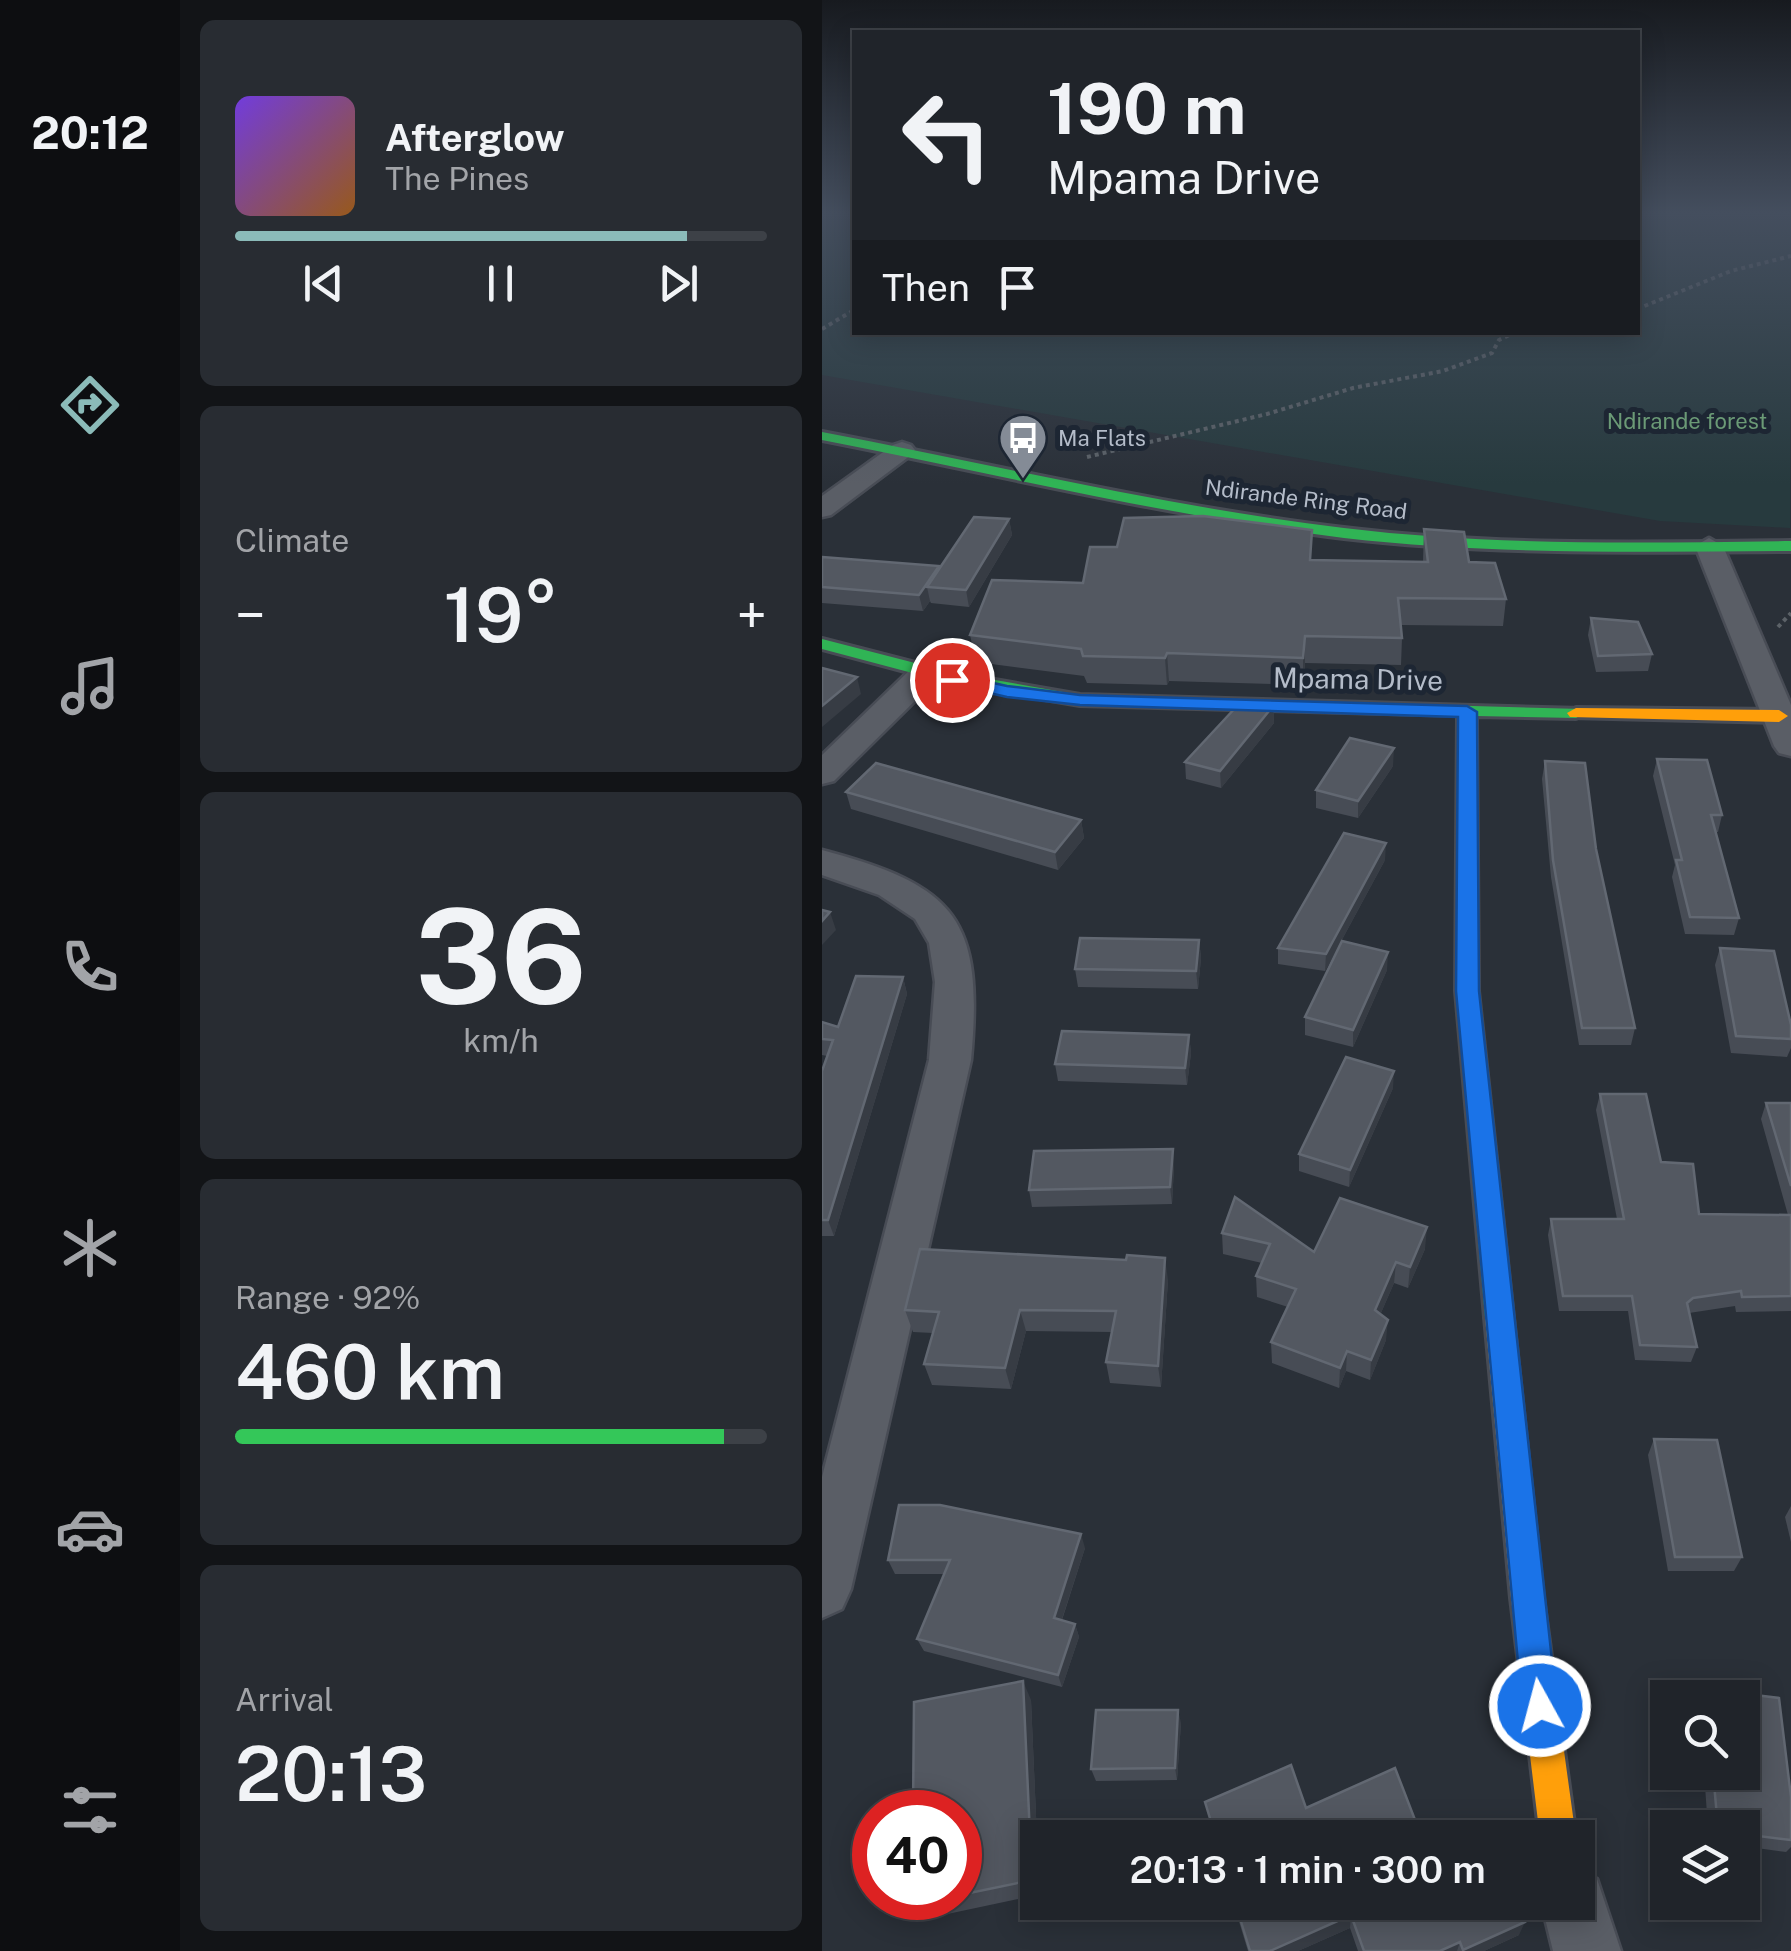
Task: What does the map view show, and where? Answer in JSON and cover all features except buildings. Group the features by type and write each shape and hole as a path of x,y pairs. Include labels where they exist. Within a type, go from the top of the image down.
{"street":[{"name":"Ndirande Ring Road","path":"822,436 1193,510 1345,533 1450,540 1790,546"},
{"path":"822,509 902,450"},
{"path":"1709,546 1790,746"},
{"name":"Mpama Drive","path":"822,644 924,674 1007,692 1080,700 1467,712 1780,716"},
{"path":"822,774 924,674"},
{"path":"1467,712 1468,991 1527,1598 1556,1820"},
{"path":"822,862 900,891 929,910 948,947 958,989 950,1060 822,1589"},
{"path":"1579,1920 1587,1951"}],"path":[{"path":"822,329 852,311"},
{"path":"1017,472 1235,422 1353,388 1442,372 1492,353 1499,340 1510,335"}],"green space":[{"name":"Ndirande forest","path":"822,302 852,302 852,335 1640,335 1640,302 1790,302 1790,528 1660,521 822,375"}],"traffic: fast":[{"path":"822,436 1147,502 1344,533 1511,545 1791,546"},
{"path":"822,644 950,677 1080,700 1576,713"},
{"path":"1467,712 1467,991 1499,1317"}],"traffic: slow":[{"path":"1576,713 1779,716"},
{"path":"1499,1317 1527,1598 1556,1820"}],"place":[{"name":"Ma Flats","path":"1023,480"}],"route":[{"path":"952,680 1007,692 1080,700 1467,712 1468,991 1540,1706"}]}
